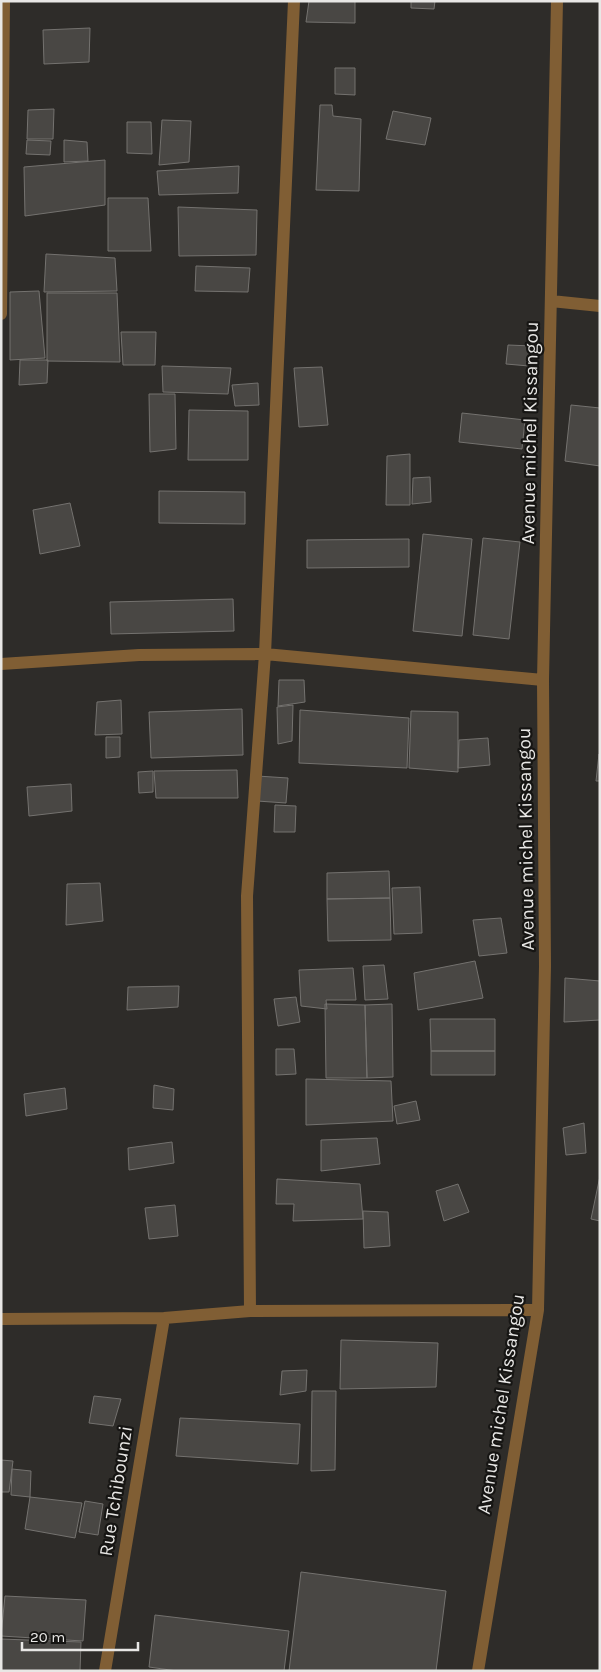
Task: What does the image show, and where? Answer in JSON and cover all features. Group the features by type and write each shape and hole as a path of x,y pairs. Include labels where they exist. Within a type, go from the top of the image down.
{"street":[{"path":"1,314 4,1"},
{"path":"250,1311 247,896 265,654 294,1"},
{"name":"Avenue michel Kissangou","path":"478,1671 538,1310 545,966 543,680 557,1"},
{"path":"551,301 600,306"},
{"path":"1,664 139,655 265,654 543,680"},
{"path":"1,1319 164,1318 250,1311 538,1310"},
{"name":"Rue Tchibounzi","path":"105,1671 164,1318"}],"building":[{"path":"309,1 355,1 355,23 306,22"},
{"path":"411,1 435,1 434,9 411,8"},
{"path":"90,28 89,62 44,64 43,30"},
{"path":"335,68 355,68 355,95 335,94"},
{"path":"320,105 332,105 333,116 361,119 359,191 316,190"},
{"path":"54,109 53,139 27,139 28,110"},
{"path":"393,111 431,118 425,145 386,139"},
{"path":"162,120 191,121 189,162 159,165"},
{"path":"127,122 151,122 152,154 127,153"},
{"path":"27,140 51,141 50,155 26,154"},
{"path":"64,140 87,142 88,161 64,162"},
{"path":"105,160 105,205 25,216 24,167"},
{"path":"239,166 238,193 159,195 157,171"},
{"path":"108,198 148,198 151,251 108,251"},
{"path":"178,207 257,210 256,255 179,256"},
{"path":"46,254 115,258 117,291 44,292"},
{"path":"196,266 250,268 248,292 195,291"},
{"path":"39,291 45,358 10,360 10,292"},
{"path":"47,293 117,293 120,362 47,361"},
{"path":"121,332 156,332 155,365 123,365"},
{"path":"508,345 532,346 529,366 506,364"},
{"path":"20,360 48,360 47,383 19,385"},
{"path":"162,366 231,368 228,394 163,392"},
{"path":"322,367 328,425 299,427 294,368"},
{"path":"258,383 259,405 235,406 232,385"},
{"path":"149,394 175,394 176,449 150,452"},
{"path":"571,405 600,408 600,466 565,461"},
{"path":"189,410 248,411 248,460 188,460"},
{"path":"462,413 525,420 522,449 459,442"},
{"path":"410,454 410,505 386,505 387,456"},
{"path":"430,477 431,502 412,504 413,478"},
{"path":"159,491 245,492 245,524 159,523"},
{"path":"70,503 80,546 40,554 33,510"},
{"path":"423,534 472,539 462,636 413,631"},
{"path":"483,538 520,542 509,639 473,635"},
{"path":"409,539 409,567 307,568 307,540"},
{"path":"233,599 234,631 111,634 110,602"},
{"path":"279,680 304,680 305,702 278,706"},
{"path":"121,700 122,734 95,735 97,702"},
{"path":"293,705 292,741 278,744 277,707"},
{"path":"242,709 243,755 151,758 149,712"},
{"path":"300,710 409,718 407,768 299,763"},
{"path":"411,711 458,712 458,772 409,768"},
{"path":"106,737 120,737 120,757 106,758"},
{"path":"488,738 490,765 458,768 459,740"},
{"path":"599,754 600,781 596,781"},
{"path":"237,770 238,798 156,798 154,771"},
{"path":"153,771 153,792 139,793 138,772"},
{"path":"257,776 288,778 286,803 257,801"},
{"path":"71,784 72,811 29,816 27,787"},
{"path":"275,805 296,806 295,832 274,832"},
{"path":"389,871 390,898 327,899 327,873"},
{"path":"100,883 103,921 66,925 67,884"},
{"path":"420,887 422,933 394,934 392,888"},
{"path":"390,898 391,940 328,941 327,899"},
{"path":"501,918 507,953 479,956 473,920"},
{"path":"475,961 483,998 418,1010 414,973"},
{"path":"384,965 388,999 365,1000 363,966"},
{"path":"353,968 356,1000 326,1000 327,1009 301,1006 299,970"},
{"path":"565,978 600,981 600,1020 564,1022"},
{"path":"179,986 178,1007 127,1010 128,987"},
{"path":"296,997 300,1022 278,1026 274,999"},
{"path":"325,1004 365,1005 367,1078 326,1078"},
{"path":"392,1004 393,1077 367,1078 365,1005"},
{"path":"430,1019 495,1019 495,1051 431,1051"},
{"path":"276,1049 294,1049 296,1074 276,1075"},
{"path":"431,1051 495,1051 495,1075 431,1075"},
{"path":"306,1079 391,1081 393,1121 306,1125"},
{"path":"154,1085 174,1089 173,1110 153,1108"},
{"path":"65,1088 67,1109 26,1116 24,1094"},
{"path":"416,1101 420,1120 397,1124 394,1106"},
{"path":"584,1123 586,1153 566,1155 563,1128"},
{"path":"377,1138 380,1164 321,1171 321,1140"},
{"path":"172,1142 174,1163 129,1170 128,1148"},
{"path":"600,1176 600,1221 591,1219"},
{"path":"277,1179 360,1184 363,1219 293,1221 294,1204 276,1204"},
{"path":"458,1184 469,1212 444,1221 436,1191"},
{"path":"175,1205 178,1236 149,1239 145,1208"},
{"path":"363,1211 388,1212 390,1246 364,1248"},
{"path":"341,1340 438,1343 436,1387 340,1389"},
{"path":"307,1370 306,1391 280,1395 282,1371"},
{"path":"312,1391 336,1391 335,1470 311,1471"},
{"path":"94,1396 121,1399 113,1426 89,1423"},
{"path":"180,1418 300,1424 298,1464 176,1456"},
{"path":"1,1460 13,1461 9,1492 1,1492"},
{"path":"12,1469 31,1471 30,1497 11,1495"},
{"path":"30,1497 82,1503 75,1538 25,1529"},
{"path":"85,1501 103,1504 98,1535 79,1532"},
{"path":"301,1572 446,1591 436,1671 289,1671"},
{"path":"5,1596 86,1600 83,1641 1,1636"},
{"path":"155,1615 289,1631 284,1671 177,1671 149,1667"},
{"path":"1,1639 81,1642 80,1671 1,1671"}]}
